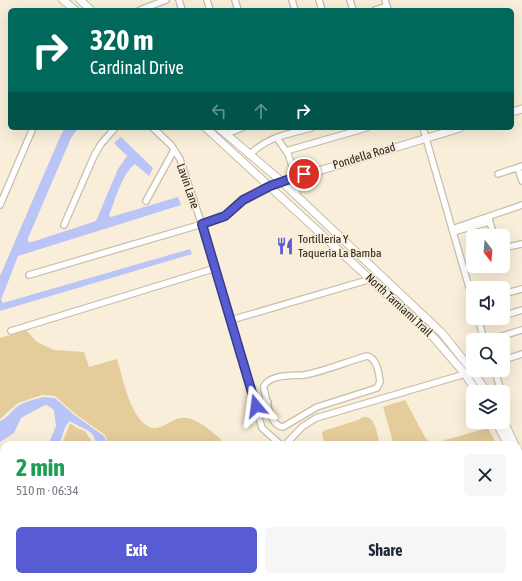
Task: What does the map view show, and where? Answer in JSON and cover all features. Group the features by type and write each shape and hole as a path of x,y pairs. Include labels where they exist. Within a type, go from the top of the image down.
{"main road":[{"path":"63,0 73,8"},
{"path":"80,0 89,8"},
{"name":"North Tamiami Trail","path":"208,130 371,278 435,339 465,374 472,385"},
{"name":"North Tamiami Trail","path":"221,130 296,195 442,333 466,359"},
{"name":"Pondella Road","path":"270,186 281,181 453,130"},
{"path":"296,195 296,185 304,174"},
{"path":"371,278 379,278 388,282"},
{"path":"454,362 466,370"},
{"path":"465,374 471,376 482,384"},
{"name":"North Tamiami Trail","path":"479,377 482,384"},
{"path":"500,429 506,441"},
{"path":"507,429 513,441"}],"street":[{"path":"145,8 166,0"},
{"path":"385,0 387,8"},
{"path":"0,205 32,130"},
{"path":"64,225 94,156 114,130"},
{"name":"Lavin Lane","path":"155,130 174,150 180,159 216,268 262,428 277,441"},
{"path":"226,134 237,130"},
{"path":"249,155 269,140 304,130"},
{"path":"286,152 359,130"},
{"path":"424,130 467,281"},
{"path":"277,138 286,152 296,177"},
{"path":"146,201 174,150"},
{"path":"498,174 520,167 522,181"},
{"path":"29,275 225,216 243,200 270,186"},
{"path":"452,230 488,219 522,205"},
{"path":"488,219 492,229"},
{"path":"510,247 522,244"},
{"path":"11,331 216,268"},
{"path":"231,320 371,278"},
{"path":"510,292 522,288"},
{"path":"510,314 522,310"},
{"path":"510,334 522,330"},
{"path":"510,358 522,354"},
{"path":"367,356 371,357 374,360 380,380 378,387 337,400 308,411 283,428 279,427 274,422 264,386 268,381 280,377 309,374 367,356"},
{"path":"289,441 311,421 465,374"},
{"path":"337,400 340,411"},
{"path":"256,406 268,402"}],"shaded area":[{"path":"26,330 37,342 54,350 84,352 89,367 117,359 130,401 141,421 148,426 157,428 181,418 187,418 199,423 222,441 107,441 105,435 74,413 55,396 42,395 18,403 0,419 0,338"},
{"path":"405,400 426,439 429,441 393,441 383,407"},
{"path":"363,417 371,419 379,441 324,441 322,434 323,431"},
{"path":"70,423 85,431 91,441 63,441"},
{"path":"489,429 495,441 442,441"}],"water":[{"path":"64,130 77,130 71,138 28,238 28,242 96,221 118,169 127,156 114,143 121,137 153,168 149,176 135,164 130,169 122,181 109,215 111,217 178,197 181,205 18,256 1,300 3,303 190,249 192,254 0,311 0,276"},
{"path":"43,397 55,398 73,414 104,436 106,441 95,441 91,432 70,421 66,426 60,441 50,441 56,426 54,410 47,405 21,418 14,433 0,441 0,421 21,404"}],"place":[{"name":"Tortilleria Y Taqueria La Bamba","path":"285,246"}],"route":[{"path":"256,406 202,224 225,216 243,200 270,186 304,174"}]}
